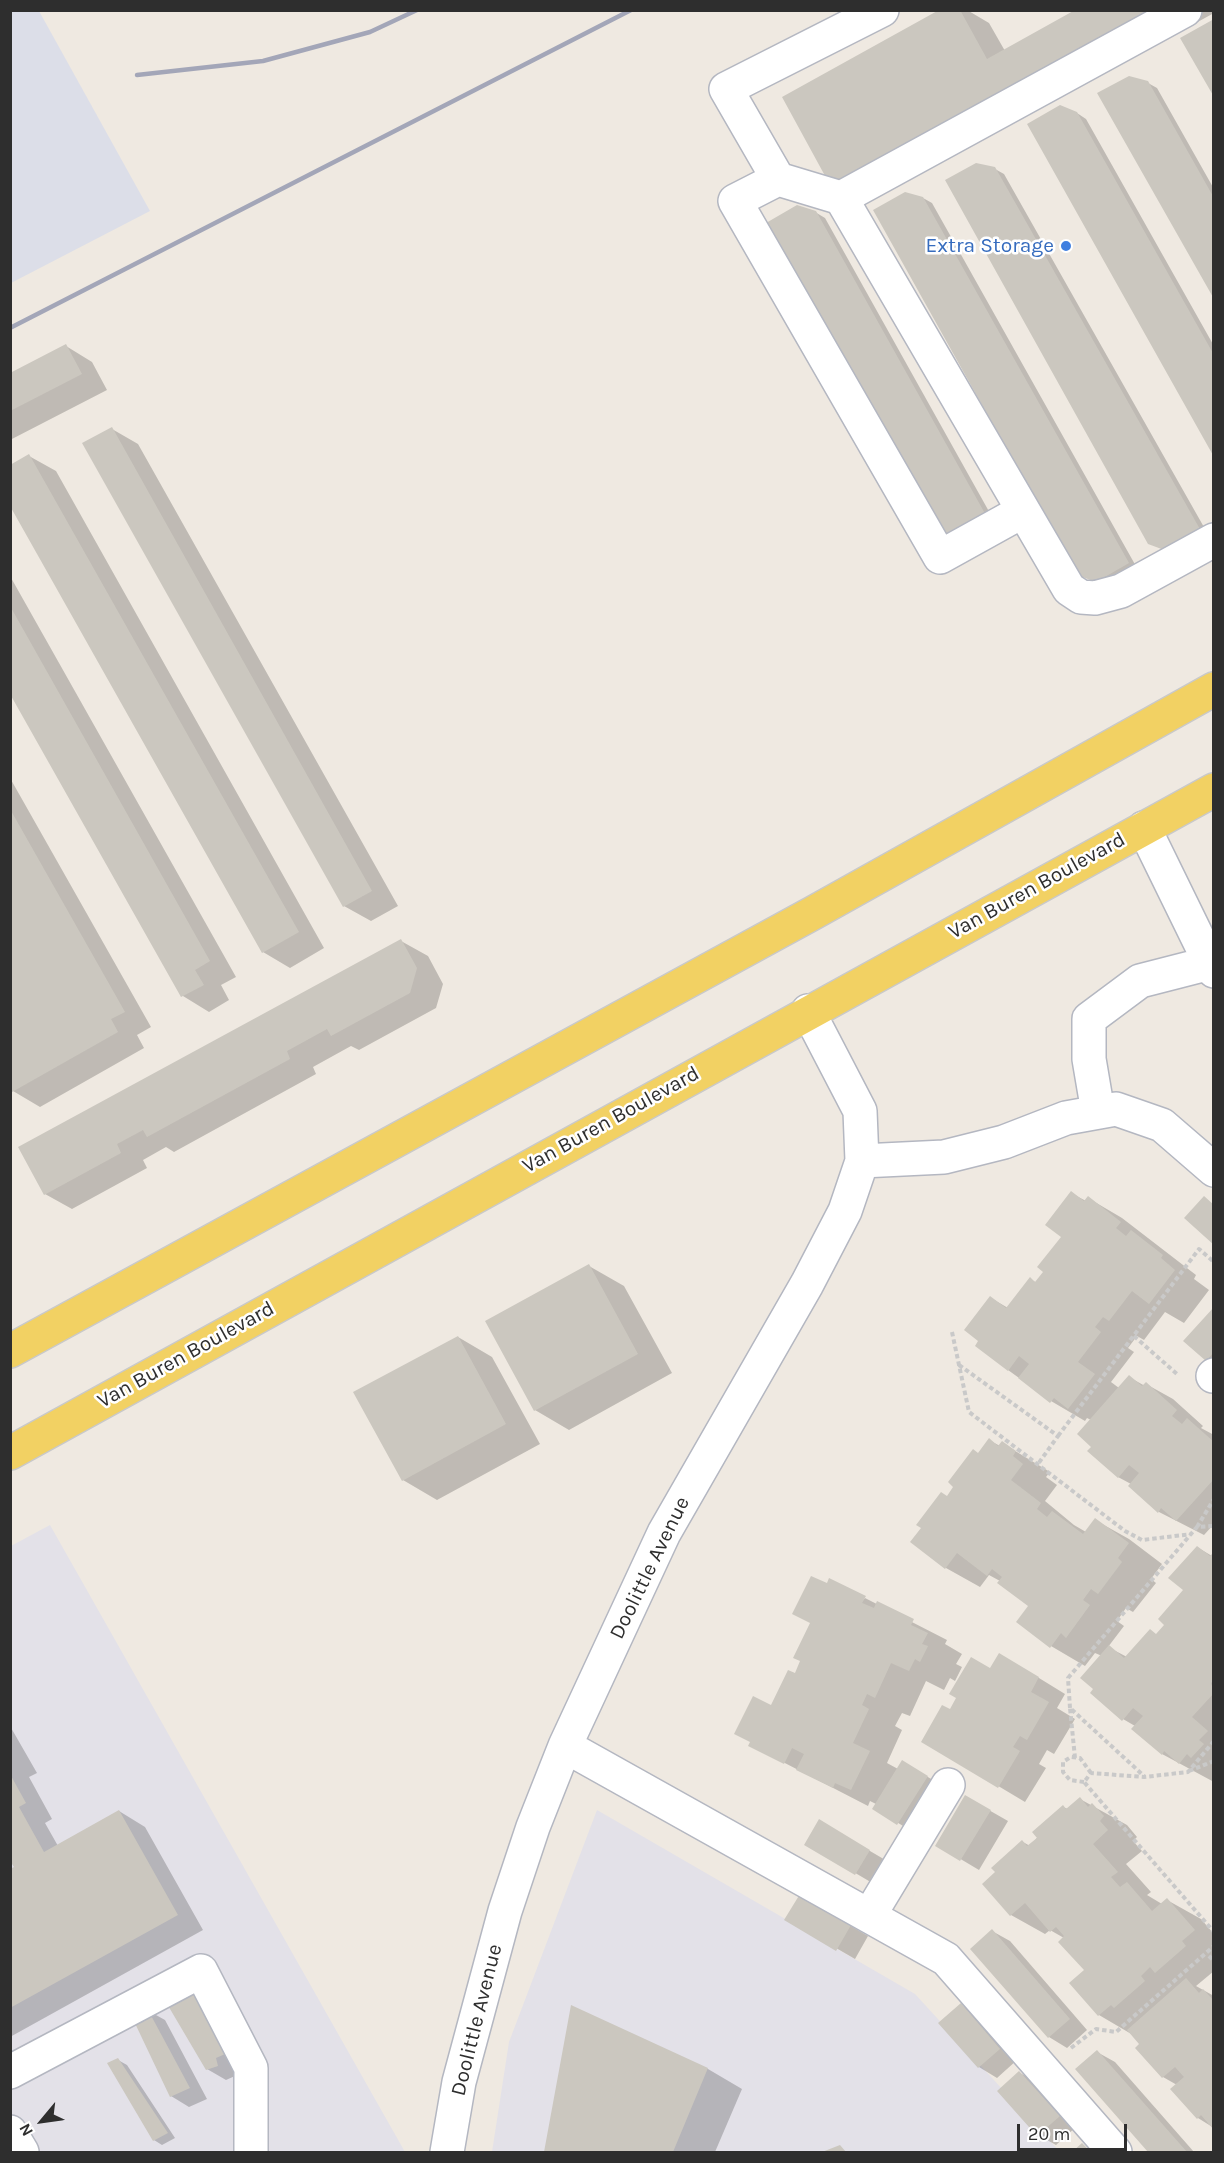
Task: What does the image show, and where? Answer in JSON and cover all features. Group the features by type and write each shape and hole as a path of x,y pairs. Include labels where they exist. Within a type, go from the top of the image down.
{"main road":[{"path":"10,1351 813,913 1214,689"},
{"name":"Van Buren Boulevard","path":"10,1453 808,1011 1214,790"}],"street":[{"path":"882,10 726,89 778,178 841,198 1069,590 1081,597 1095,598 1121,591 1214,540"},
{"path":"841,198 1185,10"},
{"path":"778,178 735,201 940,557 1023,511"},
{"path":"1098,1112 1089,1059 1089,1019 1140,981 1212,966 1144,828"},
{"name":"Doolittle Avenue","path":"447,2152 459,2082 505,1911 533,1827 565,1746 664,1533 807,1284 845,1211 862,1161 860,1111 808,1011"},
{"path":"862,1161 944,1157 1004,1142 1066,1118 1116,1109 1162,1125 1214,1170"},
{"path":"565,1746 946,1959 1115,2152"},
{"path":"869,1916 948,1785"},
{"path":"10,2072 201,1971 251,2068 251,2152"},
{"path":"10,2132 22,2152"}],"path":[{"path":"1038,1464 1199,1249 1214,1262"},
{"path":"952,1332 969,1412 1125,1531 1142,1540 1192,1534"},
{"path":"1134,1336 1204,1378"},
{"path":"959,1364 1058,1436"},
{"path":"1075,1758 1068,1678 1192,1534 1214,1499"},
{"path":"1197,1527 1214,1526"},
{"path":"1070,1708 1144,1777"},
{"path":"1188,1772 1214,1741"},
{"path":"1214,1761 1188,1772 1144,1777 1091,1773 1080,1758 1063,1762 1063,1772 1070,1780 1084,1782 1214,1932"},
{"path":"1084,1782 1091,1773"},
{"path":"1045,2073 1096,2029 1116,2032 1214,1946"},
{"path":"1209,1956 1214,1961"}],"shaded area":[{"path":"11,10 39,11 150,211 11,283"},
{"path":"50,1525 405,2152 11,2152 11,1546"},
{"path":"597,1810 915,1994 1060,2152 492,2152 509,2042"}],"building":[{"path":"939,10 960,10 987,59 1075,10 1149,10 830,185 782,97"},
{"path":"1214,19 1214,97 1180,38"},
{"path":"1129,76 1148,81 1214,198 1214,299 1097,93"},
{"path":"1060,105 1077,112 1214,355 1214,457 1027,124"},
{"path":"976,163 995,167 1201,531 1167,551 1148,544 945,180"},
{"path":"905,192 923,197 1129,563 1096,582 1077,575 873,210"},
{"path":"797,205 816,211 988,519 956,537 938,531 766,223"},
{"path":"66,344 82,374 10,411 10,373"},
{"path":"112,427 372,891 343,907 82,443"},
{"path":"29,454 299,932 262,953 10,506 10,465"},
{"path":"10,606 210,961 195,970 204,985 181,997 10,694"},
{"path":"10,809 125,1012 111,1019 118,1032 12,1092"},
{"path":"401,939 417,968 410,993 331,1036 327,1029 287,1051 290,1059 147,1137 143,1130 117,1144 121,1153 44,1195 18,1147"},
{"path":"1071,1191 1084,1201 1088,1196 1121,1222 1116,1228 1126,1236 1131,1230 1163,1255 1161,1258 1175,1270 1149,1304 1132,1291 1109,1321 1103,1317 1095,1327 1101,1332 1078,1362 1095,1374 1068,1409 1054,1398 1050,1403 1018,1378 1029,1364 1019,1356 1008,1371 975,1346 978,1341 964,1330 990,1296 1006,1308 1030,1277 1035,1282 1043,1272 1037,1267 1061,1237 1045,1225"},
{"path":"1204,1196 1214,1205 1214,1245 1184,1218"},
{"path":"589,1264 638,1354 534,1411 485,1321"},
{"path":"1214,1307 1214,1352 1206,1361 1183,1341"},
{"path":"458,1336 506,1424 402,1481 353,1392"},
{"path":"1129,1375 1142,1386 1146,1382 1177,1410 1172,1416 1182,1424 1187,1418 1214,1442 1214,1479 1176,1521 1161,1508 1158,1513 1128,1486 1139,1473 1129,1465 1118,1478 1087,1451 1091,1447 1077,1434"},
{"path":"989,1438 998,1446 1002,1441 1016,1451 1013,1456 1023,1464 1011,1480 1041,1503 1037,1509 1047,1517 1052,1511 1083,1534 1095,1518 1129,1543 1118,1558 1122,1562 1098,1594 1091,1589 1083,1600 1090,1605 1066,1638 1061,1633 1050,1648 1016,1622 1028,1606 997,1583 1002,1577 992,1569 987,1576 957,1553 945,1569 910,1542 921,1528 916,1525 941,1492 947,1496 953,1487 948,1482 973,1449 978,1453"},
{"path":"1197,1546 1210,1556 1214,1552 1214,1680 1211,1683 1214,1693 1192,1717 1208,1731 1199,1740 1204,1744 1191,1758 1187,1754 1179,1764 1164,1751 1162,1755 1131,1729 1143,1716 1133,1708 1122,1721 1090,1693 1093,1689 1080,1678 1109,1645 1124,1658 1150,1629 1156,1634 1164,1625 1158,1619 1183,1590 1168,1578"},
{"path":"811,1576 827,1583 829,1578 866,1596 862,1603 874,1608 877,1601 914,1619 911,1625 928,1633 922,1644 928,1646 920,1662 915,1659 909,1671 891,1663 875,1698 867,1694 862,1705 869,1709 853,1743 870,1751 851,1790 835,1783 833,1788 796,1770 804,1754 792,1748 784,1764 748,1746 750,1742 734,1734 753,1696 771,1705 788,1670 795,1673 800,1661 793,1658 810,1623 792,1614"},
{"path":"999,1653 1039,1677 1031,1692 1049,1702 1027,1740 1020,1736 1013,1747 1020,1751 998,1788 921,1742 942,1705 950,1709 956,1698 949,1694 971,1657 990,1668"},
{"path":"902,1760 928,1776 897,1825 872,1809"},
{"path":"10,1774 26,1803 19,1807 44,1852 119,1810 178,1915 10,2008 10,1869 14,1867 10,1861"},
{"path":"965,1795 991,1810 960,1861 935,1846"},
{"path":"1080,1797 1088,1807 1092,1803 1104,1816 1100,1821 1108,1830 1093,1844 1118,1872 1111,1877 1120,1887 1127,1882 1152,1911 1167,1898 1195,1930 1182,1941 1186,1946 1155,1973 1150,1967 1141,1976 1145,1981 1114,2008 1111,2005 1098,2016 1069,1983 1084,1970 1058,1942 1064,1936 1056,1927 1050,1932 1025,1903 1010,1916 982,1884 995,1872 991,1868 1022,1840 1027,1846 1037,1838 1032,1832 1063,1805 1066,1809"},
{"path":"819,1819 870,1850 855,1875 804,1845"},
{"path":"800,1894 851,1925 836,1951 784,1920"},
{"path":"992,1929 1070,2019 1048,2038 970,1949"},
{"path":"191,1977 232,2051 216,2058 218,2066 206,2070 160,1992"},
{"path":"1186,1978 1199,1993 1203,1989 1214,2001 1214,2130 1201,2115 1197,2119 1170,2089 1184,2077 1175,2067 1162,2078 1135,2048 1139,2044 1127,2030"},
{"path":"961,2003 1000,2049 978,2068 938,2023"},
{"path":"571,2005 708,2068 673,2152 544,2152"},
{"path":"147,2008 190,2088 170,2097 132,2017"},
{"path":"1097,2050 1187,2152 1148,2152 1075,2069"},
{"path":"118,2058 168,2133 153,2141 107,2063"},
{"path":"1019,2071 1060,2116 1037,2136 997,2091"},
{"path":"1082,2143 1091,2152 1072,2152"},
{"path":"840,2145 846,2152 822,2152"}],"railway":[{"path":"137,75 263,61 370,32 417,10"},
{"path":"10,328 631,10"}],"place":[{"name":"Extra Storage","path":"1066,246"}]}
